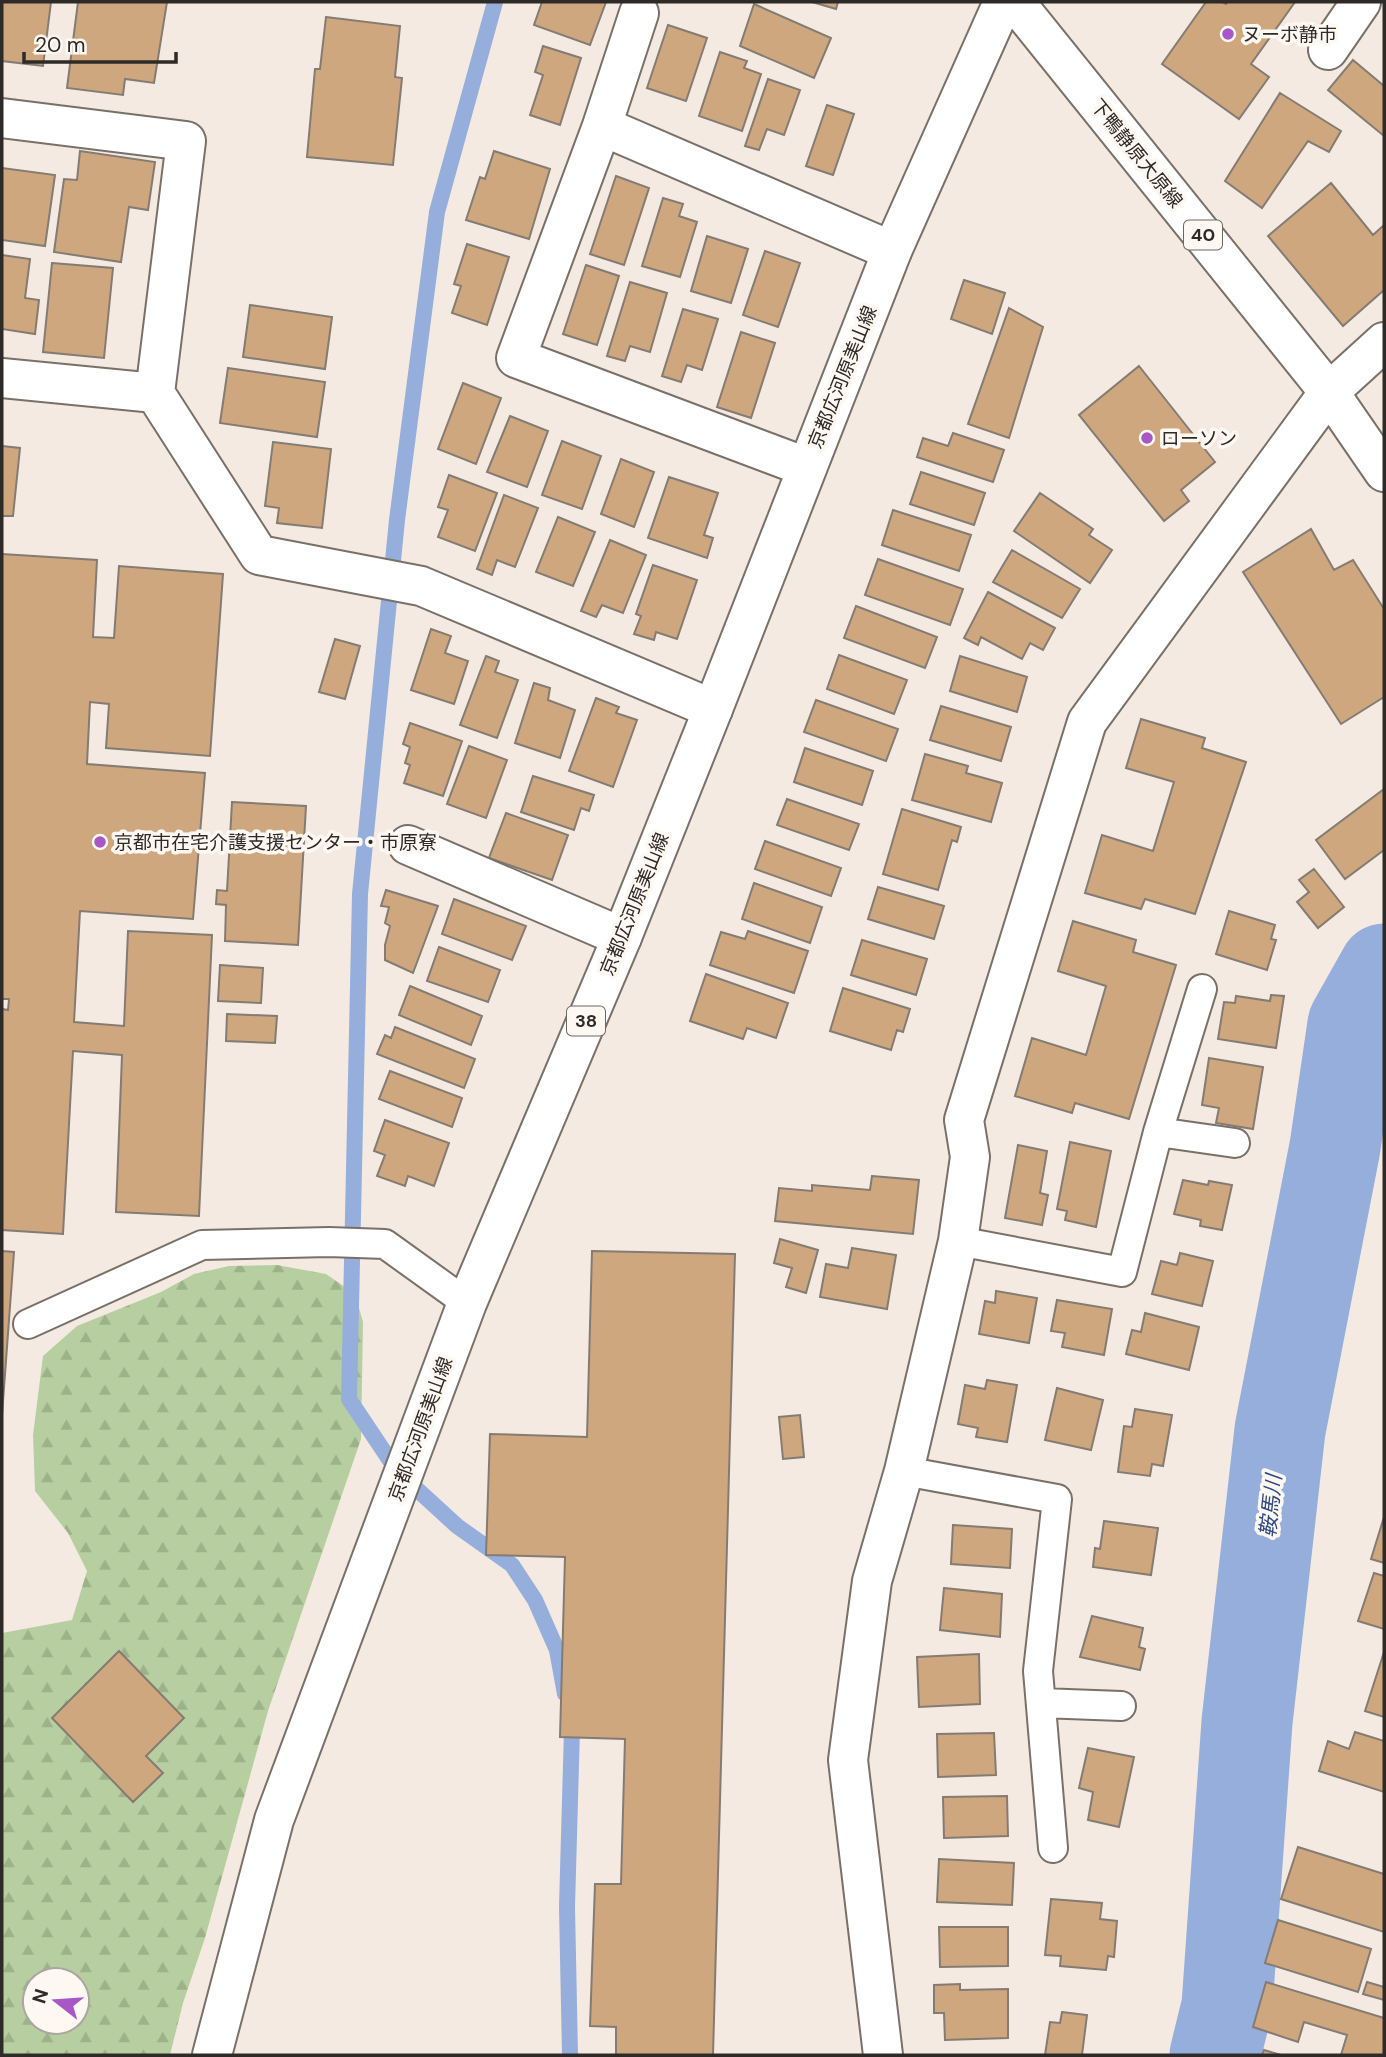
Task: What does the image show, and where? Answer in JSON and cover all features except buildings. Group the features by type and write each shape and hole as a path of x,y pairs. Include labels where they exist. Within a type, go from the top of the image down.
{"street":[{"name":"京都広河原美山線","path":"212,2055 274,1820 467,1303 622,937 891,251 1003,2"},
{"name":"下鴨静原大原線","path":"1015,2 1329,392 1384,472"},
{"path":"1328,50 1361,2"},
{"path":"639,13 602,126 516,358 806,467"},
{"path":"2,118 186,141 155,393 259,555 421,586 713,709"},
{"path":"602,126 891,251"},
{"path":"883,2055 848,1760 872,1581 904,1471 958,1241 970,1157 964,1119 1087,722 1329,392 1384,342"},
{"path":"2,378 155,393"},
{"path":"408,845 622,937"}],"lane":[{"path":"958,1241 1122,1272 1158,1132 1202,989"},
{"path":"1158,1132 1236,1143"},
{"path":"28,1324 202,1245 329,1242 385,1244 467,1303"},
{"path":"904,1471 1057,1499 1038,1671 1053,1848"},
{"path":"1041,1703 1121,1706"}],"green space":[{"path":"277,1265 326,1274 355,1294 363,1322 361,1439 268,1711 170,2055 2,2055 2,1633 72,1620 87,1571 68,1533 35,1491 33,1435 43,1356 77,1326 161,1292 194,1274 229,1266"}],"waterway":[{"path":"495,2 437,212 397,520 360,894 349,1399 397,1471 457,1526 512,1565 535,1600 557,1650 565,1694"},
{"name":"鞍馬川","path":"1215,2055 1227,2006 1247,1722 1280,1430 1335,1147 1353,1024 1384,969"},
{"path":"569,1716 572,1729 567,1907 570,2055"}],"place":[{"name":"ヌーボ静市","path":"1228,34"},
{"name":"ローソン","path":"1147,438"},
{"name":"京都市在宅介護支援センター・市原寮","path":"100,842"}]}
